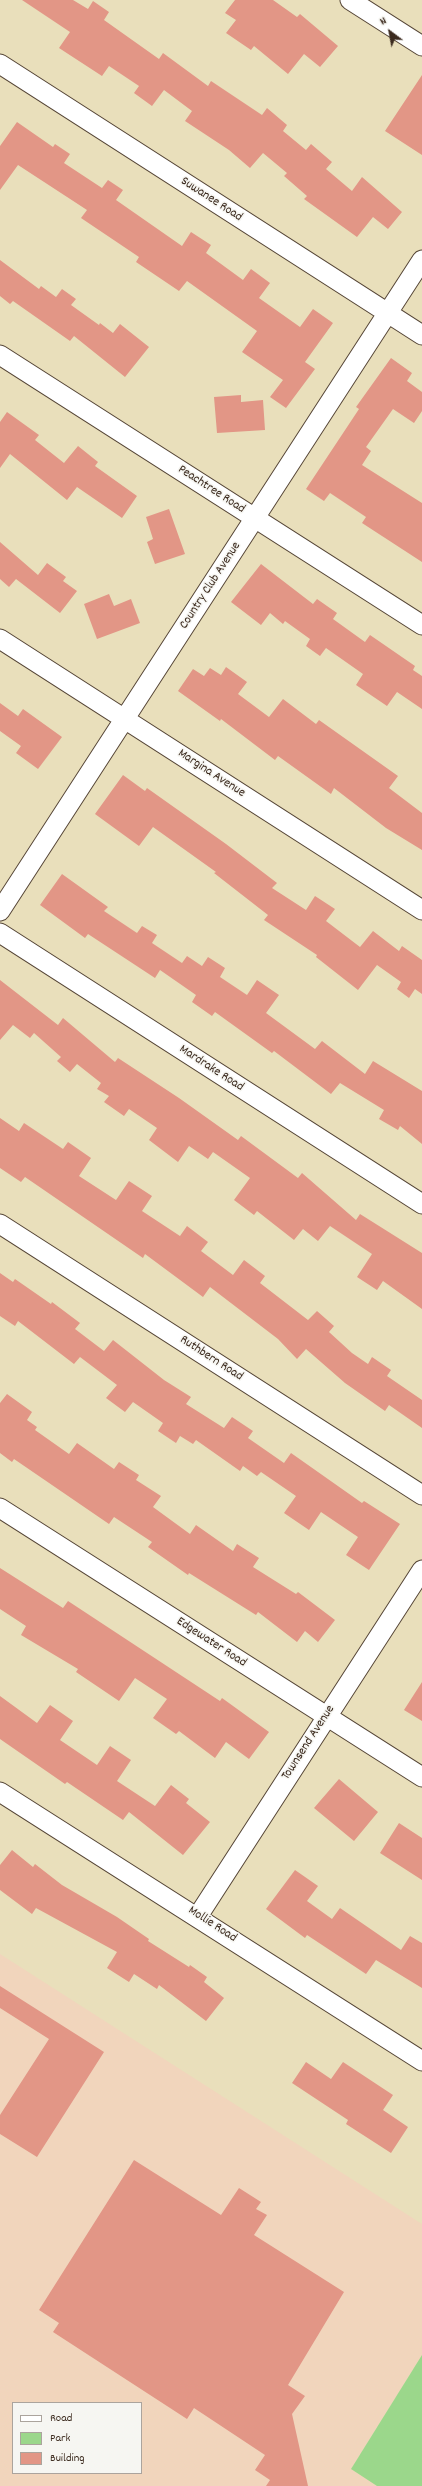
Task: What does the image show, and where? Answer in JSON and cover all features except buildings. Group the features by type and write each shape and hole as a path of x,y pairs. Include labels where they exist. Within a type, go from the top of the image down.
{"street":[{"path":"350,0 422,46"},
{"name":"Suwanee Road","path":"0,64 422,335"},
{"name":"Country Club Avenue","path":"0,912 422,260"},
{"name":"Peachtree Road","path":"0,354 422,625"},
{"name":"Margina Avenue","path":"0,639 422,910"},
{"name":"Mardrake Road","path":"0,933 422,1204"},
{"name":"Ruthbern Road","path":"0,1224 422,1495"},
{"name":"Edgewater Road","path":"0,1508 422,1777"},
{"name":"Townsend Avenue","path":"198,1916 326,1716 422,1570"},
{"name":"Mollie Road","path":"0,1792 198,1916 422,2061"}],"shaded area":[{"path":"0,1954 422,2224 422,2355 351,2469 377,2486 0,2486"}],"green space":[{"path":"422,2355 422,2486 377,2486 351,2469"}]}
